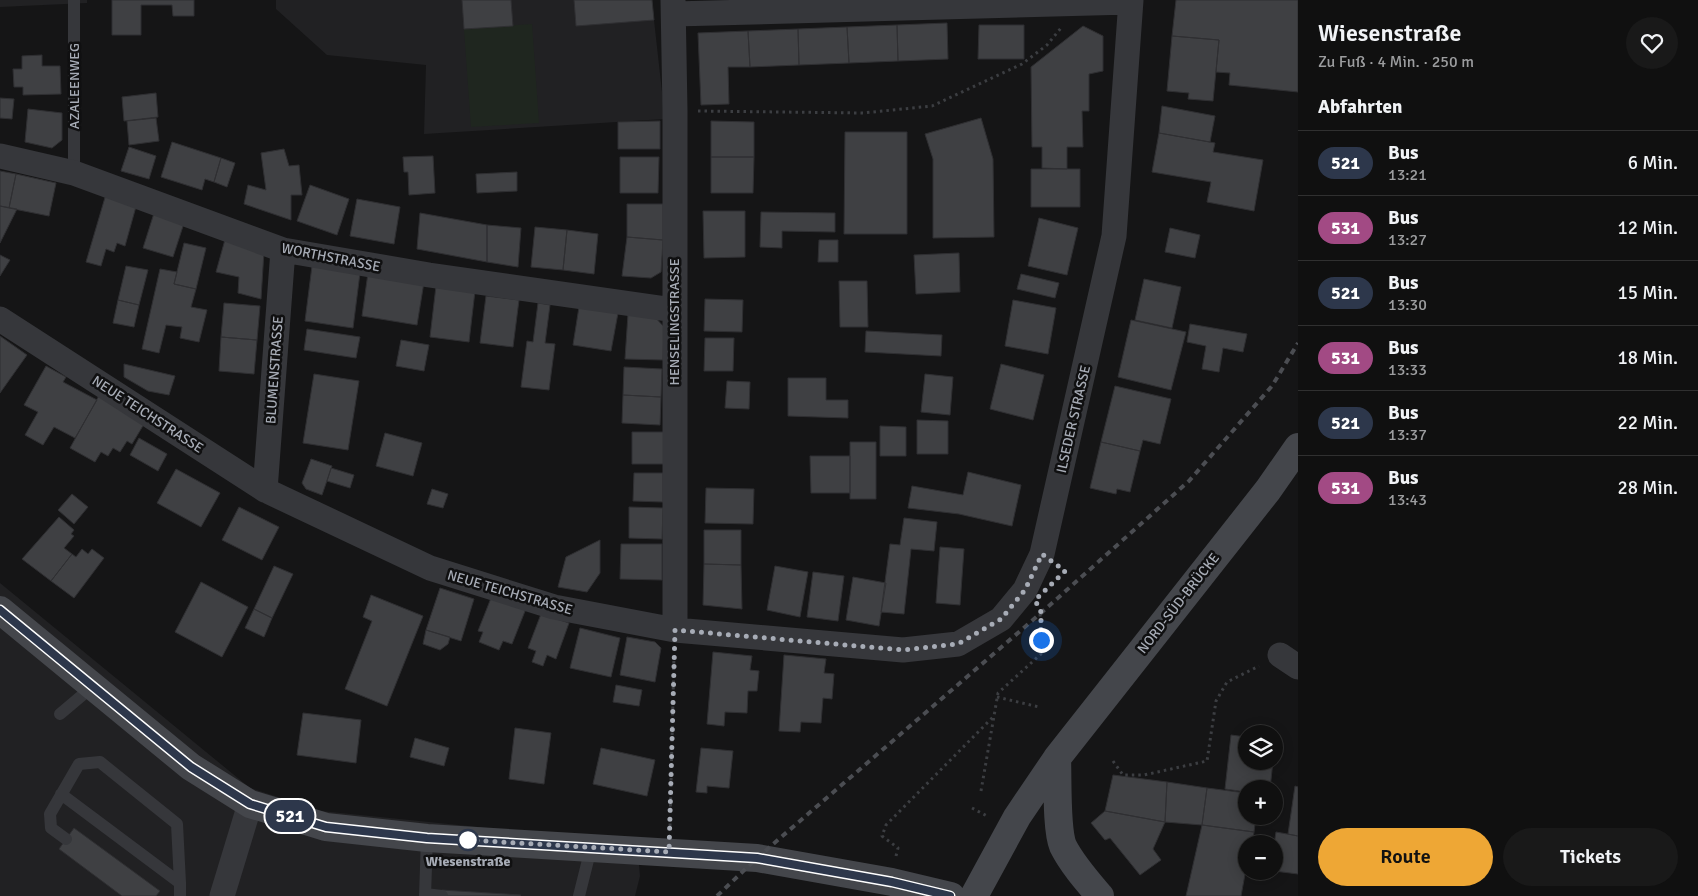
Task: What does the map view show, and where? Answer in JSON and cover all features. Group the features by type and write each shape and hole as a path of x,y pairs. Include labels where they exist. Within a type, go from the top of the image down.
{"street":[{"path":"674,7 1131,1"},
{"name":"ILSEDER STRASSE","path":"1042,554 1114,236 1131,1"},
{"name":"HENSELINGSTRASSE","path":"674,7 675,630"},
{"name":"WORTHSTRASSE","path":"0,156 74,173 283,250 429,275 674,310"},
{"name":"BLUMENSTRASSE","path":"265,490 283,250"},
{"name":"NEUE TEICHSTRASSE","path":"0,319 265,490 430,568 554,607 675,630 903,650 958,644 1001,619 1025,590 1042,554"},
{"name":"NORD-SÜD-BRÜCKE","path":"974,896 1017,817 1057,758 1268,490 1298,447"},
{"path":"0,610 191,767 250,804 326,827 427,838 757,858 892,882 951,896"},
{"path":"1057,758 1059,827 1063,846 1080,872 1100,896"},
{"path":"222,896 250,804"}],"lane":[{"name":"AZALEENWEG","path":"74,0 74,173"},
{"path":"60,714 92,686"},
{"path":"66,839 51,828 50,814 79,764 100,762 177,824 180,890"},
{"path":"61,794 180,890"},
{"path":"427,838 425,895 442,896"},
{"path":"579,896 591,848"}],"path":[{"path":"675,110 863,114 932,106 1022,64 1047,45 1085,2"},
{"path":"981,792 998,694 1041,654 1041,612 1038,606"},
{"path":"669,852 675,630"},
{"path":"1113,761 1123,775 1144,775 1207,761 1216,701 1227,682 1289,661"},
{"path":"997,697 1039,707"},
{"path":"898,848 882,836 886,825 994,716"}],"shaded area":[{"path":"0,0 87,0 87,3 0,7"},
{"path":"276,0 574,0 654,20 665,119 424,134 426,65 327,55 276,9"},
{"path":"532,24 539,123 471,127 464,29"},
{"path":"0,583 250,788 321,811 637,843 640,876 635,896 0,896"}],"building":[{"path":"112,0 194,0 194,16 173,16 172,5 141,5 141,35 112,35"},
{"path":"462,0 511,0 513,26 464,29"},
{"path":"574,0 652,0 654,20 576,26"},
{"path":"1176,0 1298,0 1298,92 1229,85 1230,73 1216,72 1219,40 1172,36"},
{"path":"947,23 948,59 898,61 897,25"},
{"path":"897,25 898,61 849,63 847,27"},
{"path":"979,25 1024,25 1024,59 978,59"},
{"path":"1083,26 1103,36 1103,71 1089,74 1089,111 1082,111 1083,147 1067,147 1067,169 1042,168 1042,147 1032,147 1031,67"},
{"path":"847,27 849,63 799,65 798,29"},
{"path":"798,29 799,65 750,67 748,31"},
{"path":"748,31 750,67 728,67 729,104 701,105 698,33"},
{"path":"1172,36 1219,40 1213,101 1188,99 1189,93 1167,91"},
{"path":"42,55 42,66 60,66 61,94 23,95 23,87 14,87 13,69 22,69 22,56"},
{"path":"156,93 158,117 124,121 122,97"},
{"path":"0,98 14,99 12,119 0,118"},
{"path":"1162,106 1215,116 1210,142 1159,133"},
{"path":"28,109 62,113 62,140 52,148 25,142"},
{"path":"156,118 159,141 129,145 127,121"},
{"path":"981,118 993,159 994,237 933,238 933,159 925,134"},
{"path":"660,121 660,149 618,149 618,122"},
{"path":"711,121 754,122 754,157 711,157"},
{"path":"845,132 907,132 907,234 844,234"},
{"path":"1159,133 1215,143 1213,152 1263,160 1254,211 1207,202 1211,182 1152,172"},
{"path":"172,142 221,158 214,182 205,179 202,190 161,177"},
{"path":"129,147 156,156 149,179 121,171"},
{"path":"284,149 289,166 299,165 302,195 291,195 291,220 244,204 248,185 266,190 261,153"},
{"path":"433,156 435,193 409,195 408,172 404,172 403,157"},
{"path":"620,157 659,157 658,193 620,193"},
{"path":"711,157 754,157 753,193 711,193"},
{"path":"221,158 235,163 227,187 214,182"},
{"path":"1031,169 1080,169 1080,207 1031,207"},
{"path":"0,171 16,174 9,208 0,206"},
{"path":"517,172 517,191 477,193 476,174"},
{"path":"16,174 56,183 49,216 9,208"},
{"path":"310,185 349,199 337,235 297,221"},
{"path":"106,194 137,203 125,246 117,243 114,252 106,249 101,266 86,262"},
{"path":"357,199 400,207 394,244 350,236"},
{"path":"627,204 663,204 663,240 627,237"},
{"path":"0,206 17,209 0,243"},
{"path":"155,210 185,220 173,257 143,248"},
{"path":"703,211 745,211 745,257 704,258"},
{"path":"761,212 835,213 835,232 782,231 782,248 760,247"},
{"path":"420,213 487,225 487,262 417,249"},
{"path":"1039,218 1078,228 1067,275 1028,266"},
{"path":"487,225 521,228 518,267 487,262"},
{"path":"535,227 567,230 563,270 531,267"},
{"path":"1170,228 1200,235 1195,258 1165,252"},
{"path":"567,230 598,234 594,274 563,270"},
{"path":"226,236 264,251 261,299 238,293 239,277 216,272"},
{"path":"627,237 663,240 661,272 651,278 622,276"},
{"path":"819,240 838,240 838,262 818,262"},
{"path":"184,243 206,248 196,289 174,284"},
{"path":"959,253 960,292 916,294 914,255"},
{"path":"0,255 10,260 0,276"},
{"path":"126,266 148,270 139,305 118,300"},
{"path":"312,266 360,273 353,328 305,321"},
{"path":"160,269 177,272 174,284 196,289 191,307 207,310 199,342 180,338 182,327 166,325 159,353 142,349"},
{"path":"368,273 424,282 417,325 362,316"},
{"path":"1021,274 1059,283 1055,298 1017,289"},
{"path":"1144,279 1181,287 1172,328 1135,320"},
{"path":"839,281 867,281 868,327 840,327"},
{"path":"436,286 475,291 469,342 430,337"},
{"path":"486,296 519,300 513,347 480,343"},
{"path":"705,299 743,300 742,332 704,331"},
{"path":"118,300 139,305 134,327 113,323"},
{"path":"1013,300 1056,308 1048,354 1005,346"},
{"path":"224,303 260,306 257,340 221,337"},
{"path":"538,303 550,305 545,343 555,344 549,390 521,387 527,341 533,342"},
{"path":"579,307 618,313 611,351 573,345"},
{"path":"628,314 654,316 664,327 663,360 625,359"},
{"path":"1131,320 1186,332 1171,390 1118,377"},
{"path":"1190,324 1247,334 1243,352 1223,348 1219,372 1202,369 1206,346 1187,342"},
{"path":"307,329 360,337 356,358 304,350"},
{"path":"866,331 942,335 941,356 865,352"},
{"path":"0,336 27,355 0,393"},
{"path":"221,337 257,340 254,374 219,371"},
{"path":"705,338 734,338 733,371 704,371"},
{"path":"401,340 429,345 424,371 396,366"},
{"path":"124,364 175,376 169,395 148,391 124,377"},
{"path":"1001,364 1044,375 1033,420 990,409"},
{"path":"46,366 66,377 63,382 97,400 75,438 54,427 43,445 25,435 38,412 24,405"},
{"path":"624,367 662,369 661,397 623,395"},
{"path":"314,374 359,381 348,450 303,443"},
{"path":"925,374 953,377 950,415 921,412"},
{"path":"788,378 826,378 826,400 848,400 848,418 788,416"},
{"path":"727,381 750,382 749,409 725,408"},
{"path":"1115,386 1171,399 1160,444 1143,440 1140,451 1101,442"},
{"path":"101,392 147,419 132,444 127,441 120,452 113,448 108,456 101,452 95,462 70,448"},
{"path":"623,395 661,397 660,425 622,423"},
{"path":"917,420 948,421 948,454 917,454"},
{"path":"880,426 906,427 906,456 880,456"},
{"path":"632,432 665,432 664,464 632,464"},
{"path":"385,433 422,443 413,476 376,466"},
{"path":"139,438 167,454 158,471 130,455"},
{"path":"850,442 876,442 876,499 850,499"},
{"path":"1101,442 1140,451 1130,492 1117,489 1116,494 1090,488"},
{"path":"810,456 850,456 850,493 811,493"},
{"path":"311,459 332,466 322,495 306,489 302,483"},
{"path":"331,468 354,475 350,488 327,481"},
{"path":"176,469 220,493 201,527 157,503"},
{"path":"968,472 1021,485 1012,526 959,514 908,508 912,486 963,495"},
{"path":"634,473 663,473 663,502 633,501"},
{"path":"706,488 754,489 753,524 705,523"},
{"path":"432,489 448,494 443,508 427,504"},
{"path":"72,494 88,507 74,524 58,510"},
{"path":"239,507 279,527 262,560 222,540"},
{"path":"629,507 663,508 662,539 629,538"},
{"path":"59,517 74,530 71,534 74,536 64,548 72,554 51,581 22,559"},
{"path":"904,518 937,522 934,551 911,549 904,614 881,612 890,544 900,545"},
{"path":"704,530 741,530 741,565 704,564"},
{"path":"600,540 600,573 587,592 558,587 566,557"},
{"path":"621,544 662,544 662,580 620,579"},
{"path":"940,547 964,549 960,605 936,603"},
{"path":"82,549 88,554 92,549 104,558 74,598 51,581 72,554 76,557"},
{"path":"704,564 741,565 742,609 703,605"},
{"path":"274,566 293,574 272,618 254,609"},
{"path":"775,566 808,572 800,617 767,610"},
{"path":"813,572 844,576 838,621 807,617"},
{"path":"853,577 886,583 879,626 846,620"},
{"path":"201,582 248,607 222,657 175,632"},
{"path":"440,588 474,599 461,641 426,630"},
{"path":"493,593 527,606 512,644 503,641 499,650 479,642 483,632 478,631"},
{"path":"371,595 423,616 387,706 345,689 372,621 363,617"},
{"path":"254,609 272,618 264,637 245,628"},
{"path":"541,614 569,623 556,659 547,655 543,666 532,662 536,651 528,648"},
{"path":"580,628 620,638 611,677 570,668"},
{"path":"426,630 450,637 448,644 440,650 423,644"},
{"path":"627,637 655,642 661,648 655,682 620,675"},
{"path":"713,652 752,656 750,670 759,671 757,691 748,691 747,713 725,712 724,726 707,724"},
{"path":"784,655 826,659 824,673 834,674 832,699 823,698 821,723 801,722 800,732 779,731"},
{"path":"616,685 642,690 639,706 613,702"},
{"path":"303,713 361,720 356,763 297,755"},
{"path":"515,728 551,733 544,784 509,779"},
{"path":"1231,735 1238,736 1238,770 1272,770 1271,780 1238,780 1238,791 1225,789"},
{"path":"415,738 449,748 444,766 410,757"},
{"path":"601,748 655,760 647,796 593,784"},
{"path":"701,748 733,751 729,788 707,786 707,793 696,792"},
{"path":"1113,775 1167,782 1165,822 1105,811"},
{"path":"1167,782 1207,788 1202,825 1165,822"},
{"path":"1295,786 1298,787 1298,836 1288,834"},
{"path":"1207,788 1238,792 1238,825 1255,825 1254,832 1202,825"},
{"path":"1105,811 1165,822 1153,849 1161,860 1140,875 1110,838 1105,840 1091,823"},
{"path":"1202,825 1254,832 1254,835 1238,835 1238,880 1244,880 1241,896 1186,896"},
{"path":"74,828 160,891 156,896 122,896 59,849"},
{"path":"1276,832 1298,836 1298,874 1283,872 1283,835 1276,835"},
{"path":"442,890 521,895 442,896"}],"railway":[{"path":"717,896 757,858 1041,613 1189,481 1272,386 1298,343"}],"bus line":[{"name":"521","path":"0,610 191,767 250,804 326,827 427,838 757,858 892,882 950,896"}],"place":[{"name":"Wiesenstraße","path":"468,840"}],"route":[{"path":"468,840 669,852 675,630 903,650 958,644 1001,619 1025,590 1042,554 1065,571 1035,600 1041,612 1041,640"}]}
